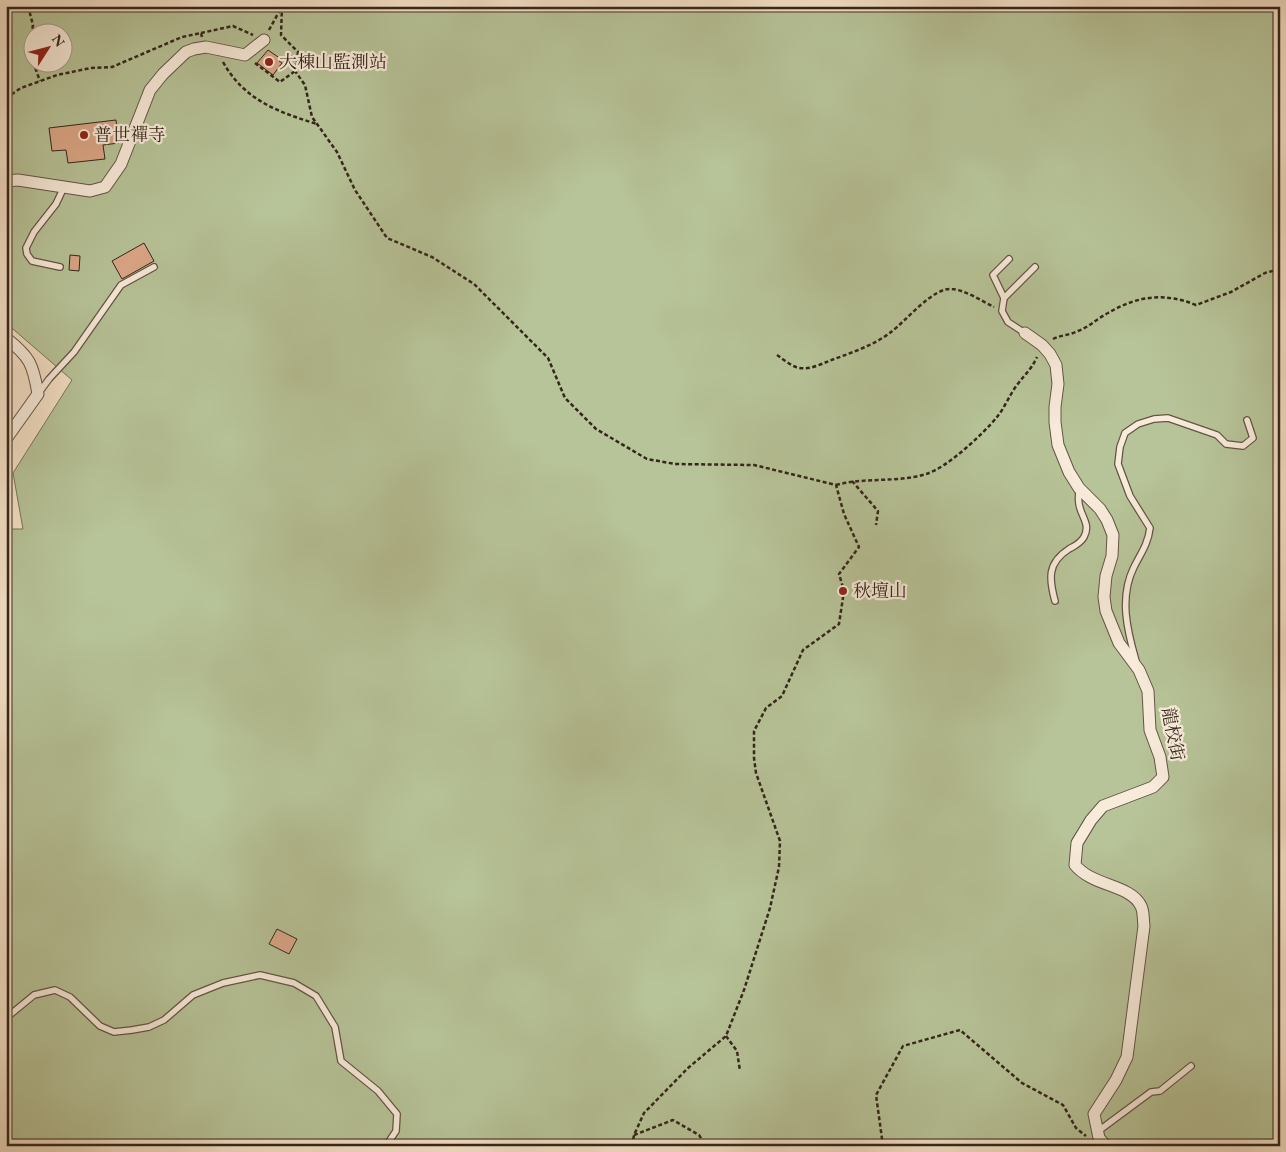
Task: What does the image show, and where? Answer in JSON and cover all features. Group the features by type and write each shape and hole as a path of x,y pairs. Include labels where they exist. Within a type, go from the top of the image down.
{"street":[{"path":"6,181 18,180 90,191 105,186 121,164 150,90 163,74 186,52 206,47 245,55 264,40"},
{"name":"龍校街","path":"1024,334 1042,345 1056,365 1058,384 1054,406 1058,445 1069,472 1079,488 1100,509 1113,535 1112,556 1106,576 1104,597 1106,612 1119,643 1139,670 1148,691 1150,730 1160,757 1163,777 1154,788 1103,806 1091,820 1077,843 1075,865 1082,873 1095,881 1133,895 1142,908 1144,926 1127,1058 1116,1080 1094,1114 1101,1138"},
{"path":"6,338 24,353 31,365 34,371 38,394 6,438"}],"lane":[{"path":"60,267 32,261 27,254 26,248 34,232 56,204 64,187"},
{"path":"1009,259 993,275 1004,298 1002,312 1008,322 1024,334"},
{"path":"38,394 74,352 121,285 154,267"},
{"path":"1004,298 1035,268"},
{"path":"1139,670 1128,633 1125,606 1128,586 1134,568 1144,552 1150,528 1130,496 1118,464 1120,447 1125,433 1138,424 1154,419 1168,418 1217,435 1226,444 1243,446 1253,438 1247,420"},
{"path":"1055,601 1050,580 1053,566 1060,556 1078,545 1084,537 1088,525 1079,505 1079,488"},
{"path":"6,1018 34,995 54,990 70,997 100,1026 114,1032 132,1030 149,1027 164,1020 193,995 223,983 260,976 294,983 316,996 334,1027 341,1062 378,1091 397,1114 396,1131 386,1146"},
{"path":"1101,1138 1151,1092 1160,1091 1191,1066"}],"path":[{"path":"28,6 32,22"},
{"path":"200,33 233,26 264,40 282,6"},
{"path":"282,6 281,35 298,52 295,71 305,85 312,117 337,152 355,190 387,238 432,257 474,284 548,358 565,398 596,429 647,459 675,464 754,465 836,485 844,514 859,547 839,574 843,591 839,624 804,650 782,696 766,708 754,731 756,773 780,841 779,867 770,908 744,990 726,1036 688,1068 644,1113 634,1135 632,1146"},
{"path":"6,98 21,88 56,75 91,68 112,68 175,40"},
{"path":"217,49 227,69 254,98 284,114 317,124"},
{"path":"245,55 280,82 295,71"},
{"path":"37,72 40,81"},
{"path":"777,355 796,367 807,369 872,344 890,332 931,296 941,290 952,289 974,297 1002,312"},
{"path":"852,480 878,511 876,525"},
{"path":"883,1146 876,1095 903,1046 960,1030 1022,1083 1063,1105 1076,1128 1089,1138 1101,1138"},
{"path":"726,1036 737,1051 740,1071"},
{"path":"634,1135 674,1120 699,1135 706,1146"}],"green space":[{"path":"6,6 1280,6 1280,1146 6,1146 6,529 23,529 13,473 72,380 6,323"}],"building":[{"name":"大棟山監測站","path":"268,50 281,59 279,61 282,63 273,75 257,63"},
{"name":"普世禪寺","path":"116,120 119,143 103,145 105,159 68,163 66,150 52,151 49,128"},
{"path":"144,243 154,261 122,279 112,261"},
{"path":"70,255 80,256 79,271 69,270"},
{"path":"277,929 297,939 289,954 269,944"}],"place":[{"name":"大棟山監測站","path":"269,62"},
{"name":"普世禪寺","path":"84,135"},
{"name":"秋壇山","path":"843,591"}]}
